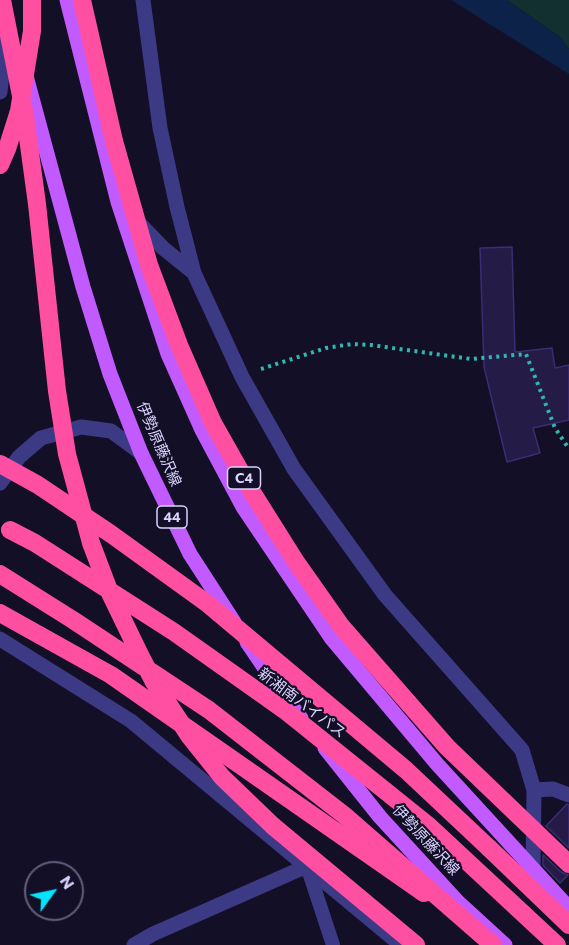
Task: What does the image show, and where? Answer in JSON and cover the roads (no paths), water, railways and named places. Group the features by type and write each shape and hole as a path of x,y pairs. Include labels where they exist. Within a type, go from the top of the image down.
{"highway":[{"path":"0,165 19,111 32,31 32,0"},
{"name":"C4","path":"82,0 114,141 149,265 179,345 213,423 252,492 340,626 447,747 569,864"},
{"path":"5,5 25,116 37,204 55,381 67,454 91,543 110,593 154,682 190,737 222,777 273,826 416,945"},
{"path":"0,464 38,485 111,534 208,604 406,770 569,925"},
{"name":"新湘南バイパス","path":"5,527 174,632 287,712 429,826 557,945"},
{"path":"0,574 209,710 344,815 493,945"},
{"path":"0,612 111,675 500,945"}],"main road":[{"path":"67,0 118,202 168,354 202,430 243,507 332,639 437,764 569,908"},
{"name":"伊勢原藤沢線","path":"5,5 83,287 110,374 141,453 189,554 283,695 380,817 459,902 505,945"}],"street":[{"path":"143,0 160,128 194,273 242,377 294,469 385,595 522,750 534,790 533,869"},
{"path":"0,92 5,5"},
{"path":"118,202 163,248 194,273"},
{"path":"0,483 19,456 41,438 81,427 111,431 141,453"},
{"path":"0,639 131,721 401,945"},
{"path":"534,790 553,789 569,795"},
{"path":"134,945 153,934 307,866"}],"lane":[{"path":"307,866 333,945"}],"water":[{"path":"451,0 507,0 560,37 569,49 569,74"}]}
